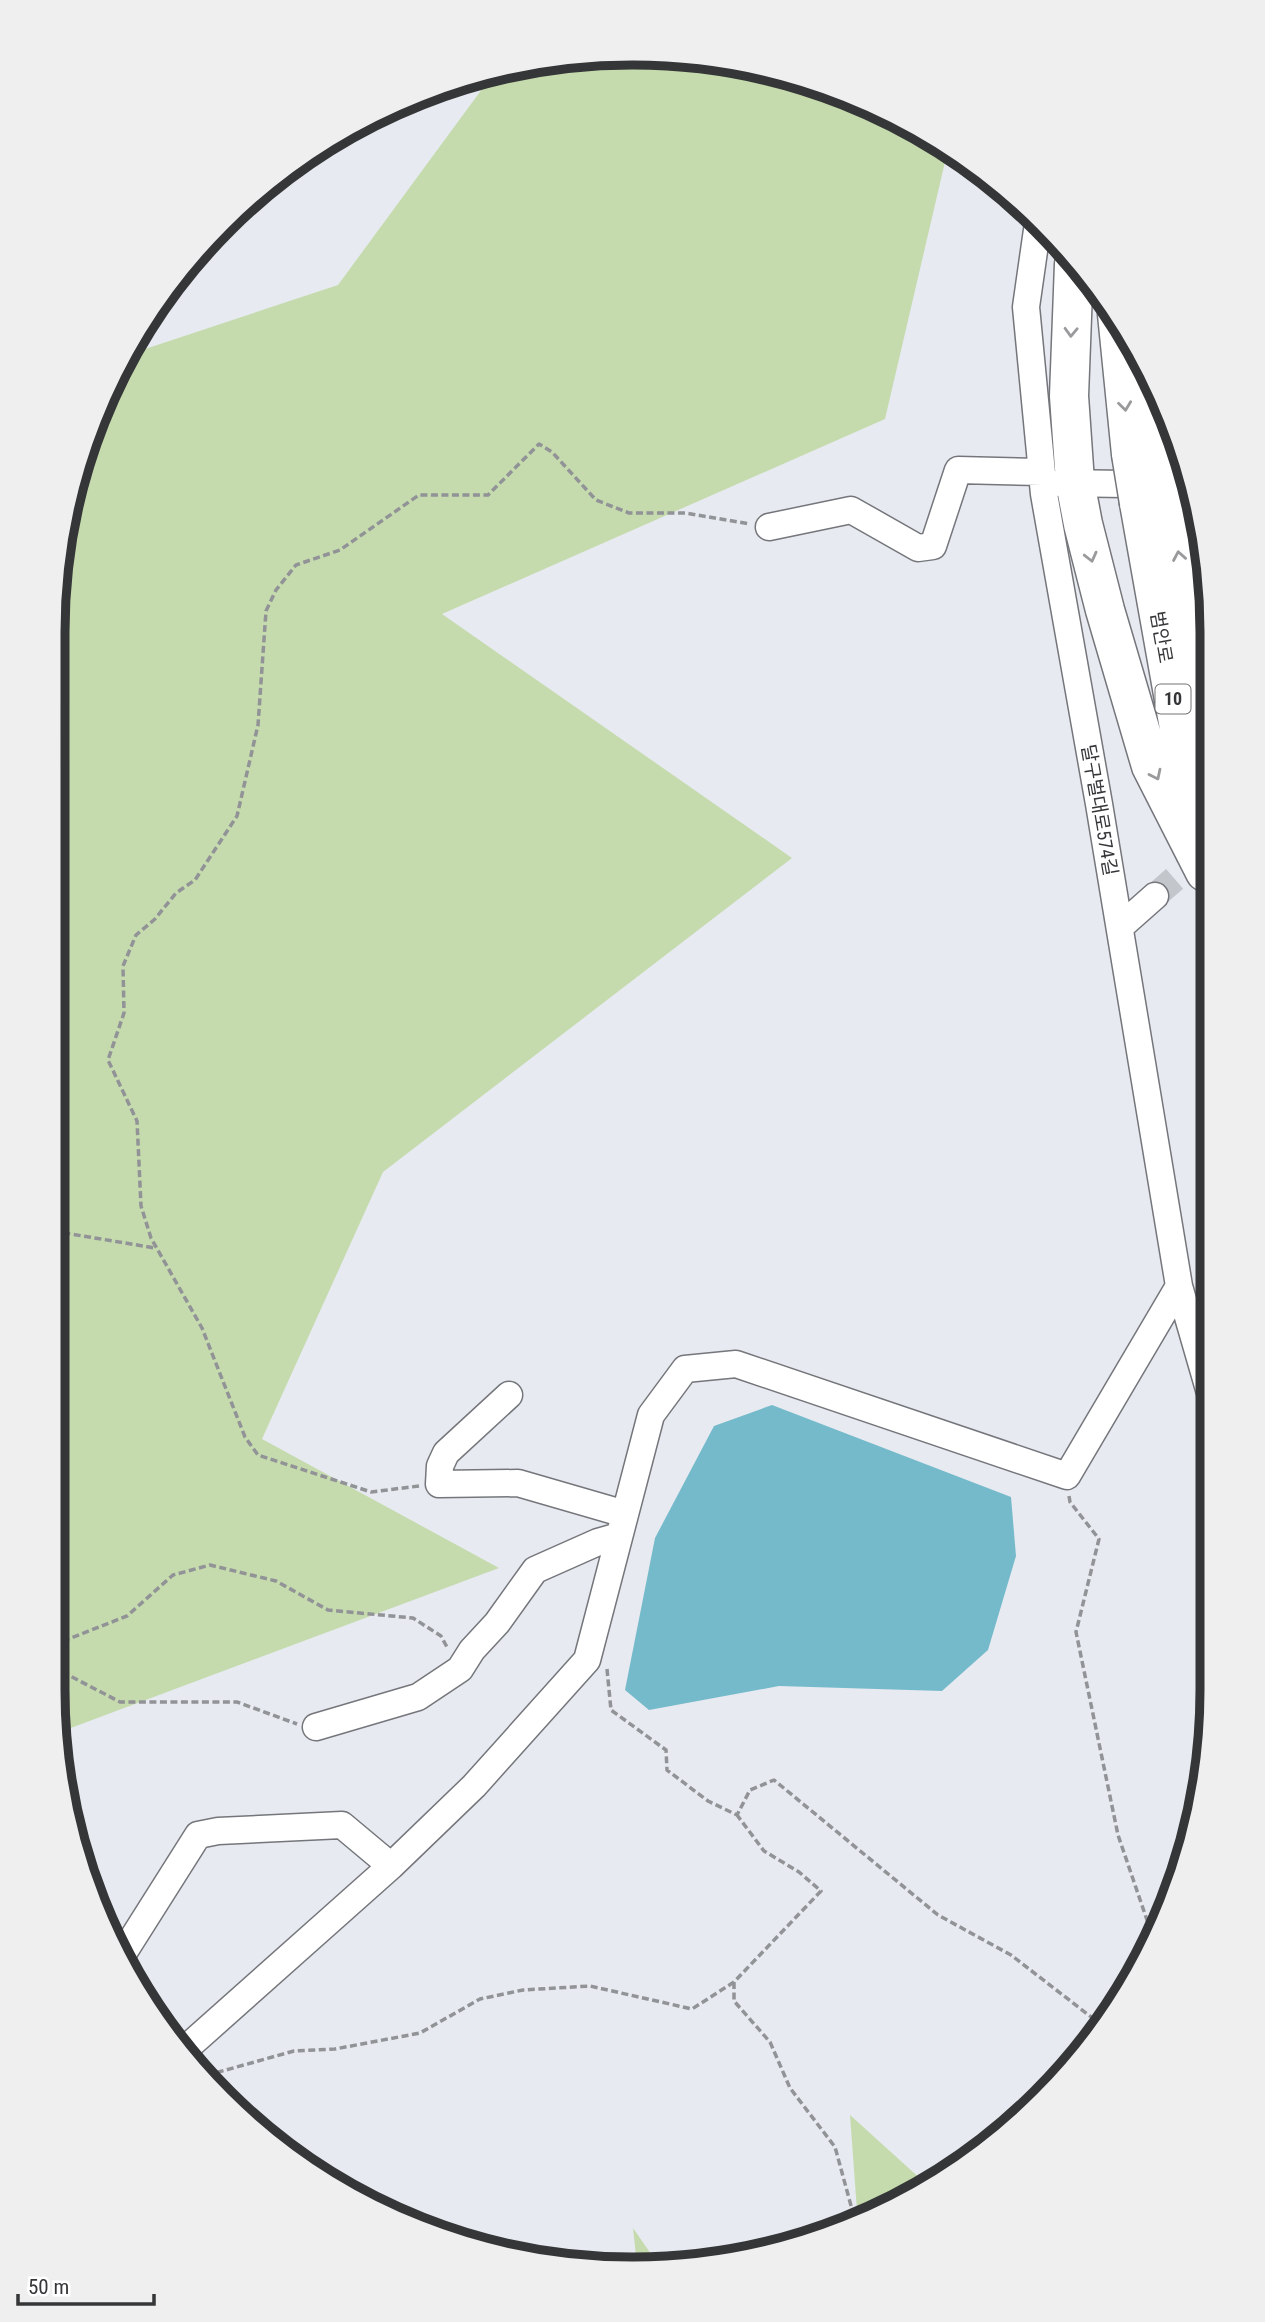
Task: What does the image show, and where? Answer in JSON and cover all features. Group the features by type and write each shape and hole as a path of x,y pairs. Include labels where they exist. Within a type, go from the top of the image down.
{"highway":[{"path":"1074,276 1069,397 1054,479 1083,524 1151,766 1200,868"},
{"name":"10","path":"1125,350 1146,452 1165,495"},
{"name":"10","path":"1146,452 1152,403"},
{"name":"범안로","path":"1165,495 1200,677"},
{"name":"범안로","path":"1165,495 1200,818"}],"street":[{"name":"달구벌대로574길","path":"1036,234 1026,307 1120,927 1179,1286 1200,1358"},
{"path":"769,527 851,510 918,548 933,546 958,470 1054,479 1165,495"},
{"path":"1120,927 1155,895"},
{"path":"190,2045 391,1866 474,1786 587,1660 651,1415 685,1369 736,1364 1067,1476 1179,1286"},
{"path":"509,1395 446,1453 440,1466 439,1484 518,1483 622,1525"},
{"path":"316,1727 418,1697 460,1670 472,1650 497,1623 535,1570 597,1542 622,1525"},
{"path":"127,1948 198,1835 218,1831 342,1825 391,1866"}],"path":[{"path":"439,1484 371,1492 258,1455 245,1437 202,1328 155,1248 141,1206 137,1121 107,1060 124,1013 123,966 136,935 155,919 176,893 195,880 237,816 258,725 266,611 276,590 296,565 340,550 419,495 488,495 539,444 552,452 596,500 629,513 685,513 769,527"},
{"path":"65,1233 155,1248"},
{"path":"1067,1476 1070,1502 1099,1539 1076,1632 1118,1835 1148,1923 1124,1972"},
{"path":"65,1640 127,1616 173,1575 209,1565 276,1581 328,1610 413,1618 442,1636 448,1647 449,1663 460,1670"},
{"path":"213,2071 294,2051 335,2049 420,2033 480,1999 523,1990 590,1986 692,2009 734,1982 821,1891 799,1872 764,1851 737,1815 708,1801 667,1770 666,1750 611,1710 606,1664 587,1660"},
{"path":"65,1674 120,1702 237,1702 289,1723 316,1727"},
{"path":"737,1815 750,1790 774,1780 938,1915 1011,1955 1094,2020"},
{"path":"734,1982 734,2001 770,2042 790,2088 835,2147 853,2213"}],"green space":[{"path":"632,65 670,66 743,76 779,84 850,108 884,123 946,159 885,419 442,614 792,858 383,1172 262,1439 499,1568 66,1730 65,632 66,595 76,522 84,486 108,415 140,351 338,285 486,84 522,76 595,66"},
{"path":"850,2115 920,2179 857,2211"},
{"path":"633,2228 653,2256 636,2257"}],"water":[{"path":"772,1405 1011,1497 1016,1556 988,1650 942,1691 779,1686 649,1710 625,1690 655,1538 714,1426"}],"tunnel":[{"path":"1155,896 1200,857"}]}
